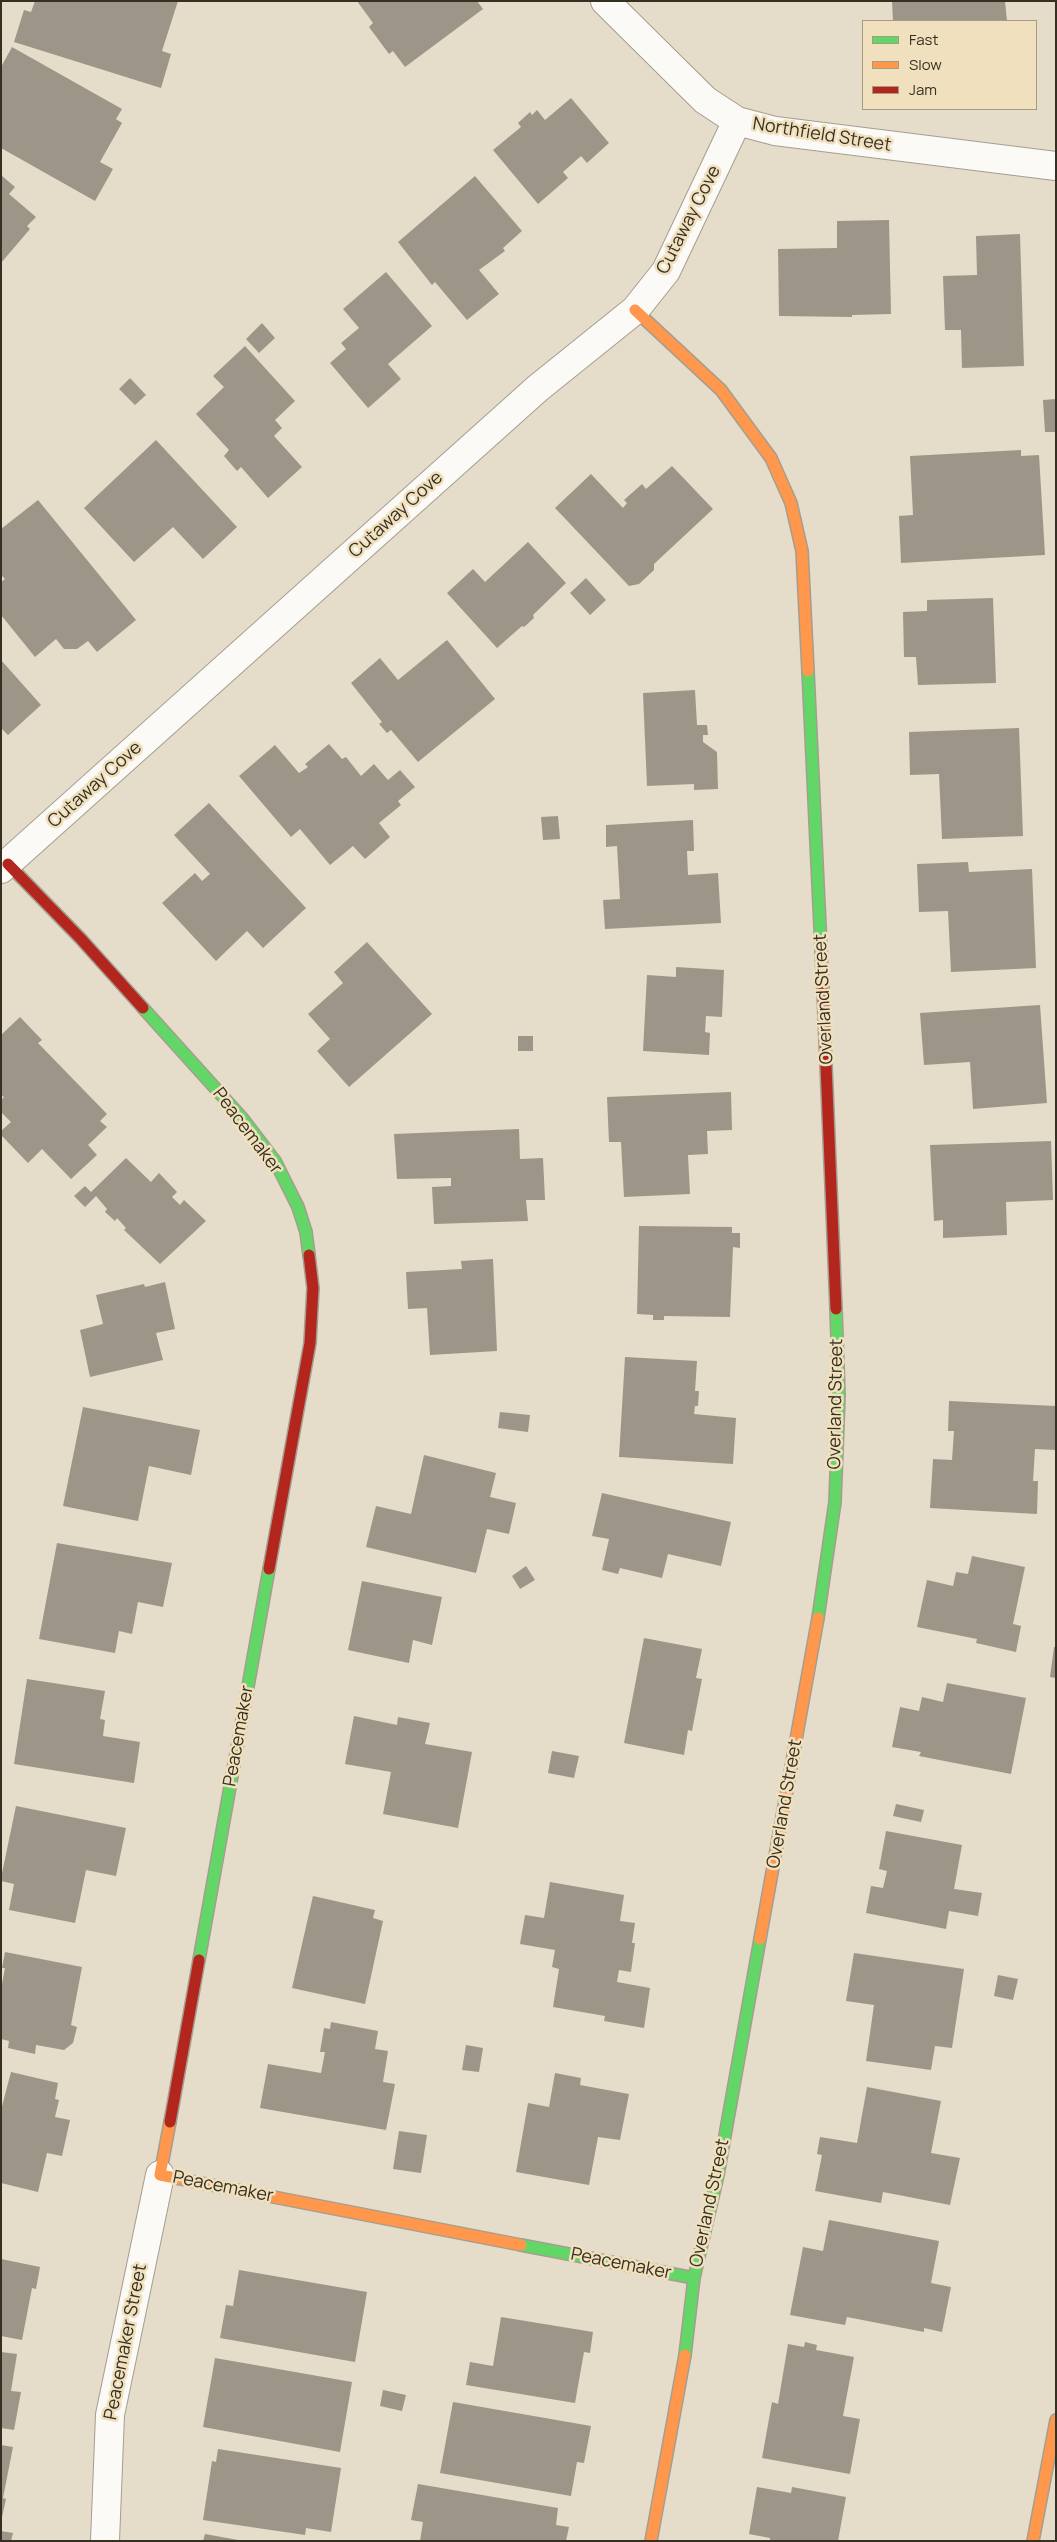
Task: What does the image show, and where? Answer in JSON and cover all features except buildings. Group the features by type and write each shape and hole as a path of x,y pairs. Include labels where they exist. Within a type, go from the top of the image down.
{"street":[{"name":"Northfield Street","path":"605,1 705,100 737,121 774,131 1056,166"},
{"name":"Cutaway Cove","path":"4,867 538,388 636,310 666,272 737,121"},
{"name":"Overland Street","path":"636,310 721,390 771,458 791,503 802,551 830,1136 839,1395 834,1502 822,1595 718,2175 694,2278 684,2364 651,2541"},
{"name":"Peacemaker","path":"4,867 126,989 243,1119 275,1161 298,1207 306,1232 313,1288 310,1343 160,2175 694,2278"},
{"name":"Peacemaker Street","path":"105,2541 110,2416 160,2175"},
{"path":"1033,2541 1056,2420"}],"traffic: fast":[{"path":"808,671 823,991"},
{"path":"143,1008 243,1119 275,1161 298,1207 306,1232 309,1255"},
{"path":"818,1618 835,1502 839,1395 836,1309"},
{"path":"199,1960 269,1569"},
{"path":"685,2355 694,2278 718,2175 760,1939"},
{"path":"521,2245 694,2278"}],"traffic: slow":[{"path":"635,310 721,390 771,458 791,503 802,551 808,671"},
{"path":"760,1939 818,1618"},
{"path":"170,2122 160,2175 521,2245"},
{"path":"651,2541 685,2355"},
{"path":"1033,2541 1056,2420"}],"traffic: jam":[{"path":"8,864 81,939 143,1008"},
{"path":"823,991 836,1309"},
{"path":"269,1569 310,1343 313,1288 309,1255"},
{"path":"170,2122 199,1960"}]}
